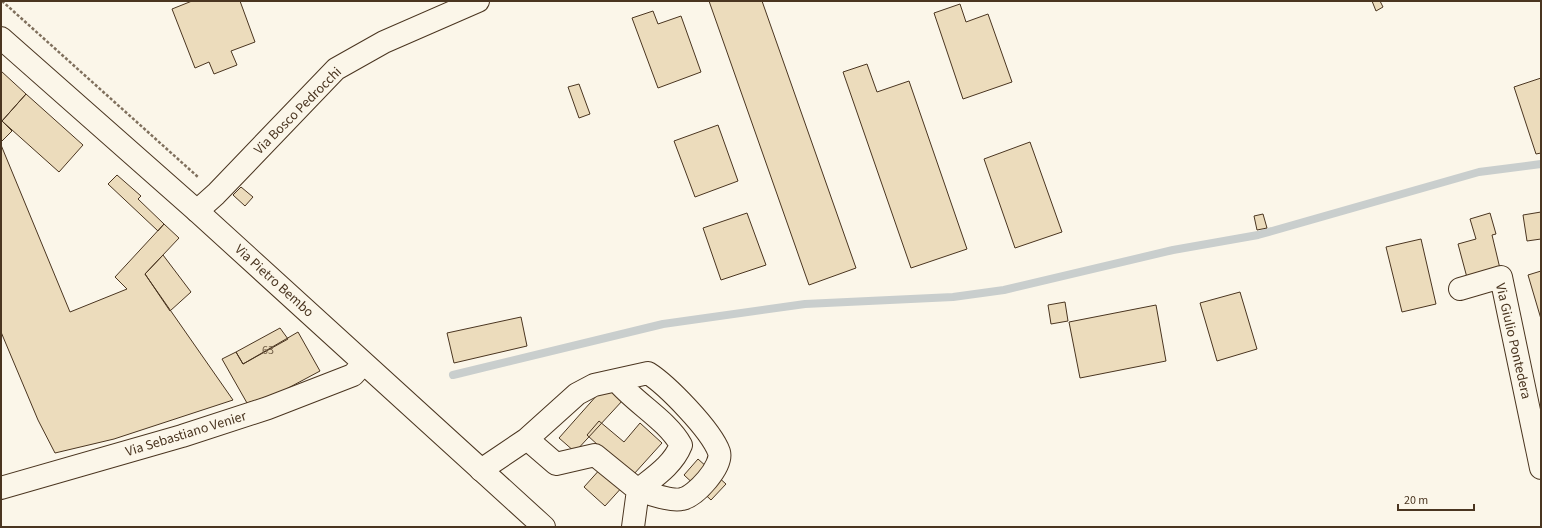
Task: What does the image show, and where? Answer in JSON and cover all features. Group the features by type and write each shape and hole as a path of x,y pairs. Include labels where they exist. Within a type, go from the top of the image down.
{"street":[{"name":"Via Bosco Pedrocchi","path":"197,211 216,194 336,69 384,42 451,11 478,1"},
{"name":"Via Pietro Bembo","path":"1,38 197,211 544,527"},
{"name":"Via Giulio Pontedera","path":"1460,289 1501,277 1541,468"},
{"name":"Via Sebastiano Venier","path":"1,488 182,436 268,408 353,375 364,364"},
{"path":"481,470 527,439 577,394 594,385 648,373 659,380 710,436 719,453 717,468 694,492 682,499 664,498 638,490 595,455 556,464 527,439"},
{"path":"616,380 626,392 676,435 681,445 678,454 664,470 638,490 633,527"}],"path":[{"path":"2,1 195,174"}],"building":[{"path":"192,1 240,1 255,42 231,51 237,65 214,74 209,62 195,68 172,9"},
{"path":"709,1 762,1 856,268 809,285"},
{"path":"1372,1 1380,1 1383,7 1376,11"},
{"path":"960,4 966,22 988,14 1012,82 963,99 934,13"},
{"path":"653,11 658,24 681,16 701,72 658,88 632,18"},
{"path":"867,64 877,92 909,81 967,249 911,268 843,72"},
{"path":"1,71 26,94 2,121 12,131 1,142"},
{"path":"1541,78 1541,153 1536,154 1514,87"},
{"path":"579,84 590,114 579,118 568,87"},
{"path":"26,94 83,145 59,172 2,121"},
{"path":"718,125 738,181 695,197 674,141"},
{"path":"1030,142 1062,232 1015,248 984,159"},
{"path":"1,145 70,312 127,289 115,277 164,224 179,238 145,274 233,400 114,439 55,453 38,420 1,332"},
{"path":"117,175 141,196 138,199 164,224 158,231 108,184"},
{"path":"241,187 253,197 245,206 233,195"},
{"path":"1541,212 1541,239 1527,241 1523,215"},
{"path":"747,213 766,265 721,280 703,228"},
{"path":"1490,213 1496,234 1492,235 1502,277 1469,285 1458,244 1476,239 1470,219"},
{"path":"1263,214 1267,228 1257,230 1254,216"},
{"path":"1421,239 1436,304 1402,312 1386,247"},
{"path":"163,255 191,292 170,311 145,274"},
{"path":"1541,271 1541,319 1528,275"},
{"path":"1240,292 1257,349 1217,361 1200,303"},
{"path":"1065,302 1068,321 1051,324 1048,305"},
{"path":"1156,305 1166,361 1080,378 1069,322"},
{"path":"521,317 527,346 454,363 447,333"},
{"path":"280,328 288,339 243,364 236,352"},
{"path":"298,332 320,371 277,394 247,403 222,359 236,352 243,364"},
{"path":"606,385 623,400 575,452 559,438"},
{"path":"599,421 624,442 640,423 662,443 605,506 584,487 611,457 587,435"},
{"path":"698,459 726,484 711,500 684,475"}],"waterway":[{"path":"453,375 663,324 805,304 953,297 1004,290 1173,250 1258,235 1479,172 1541,164"}]}
